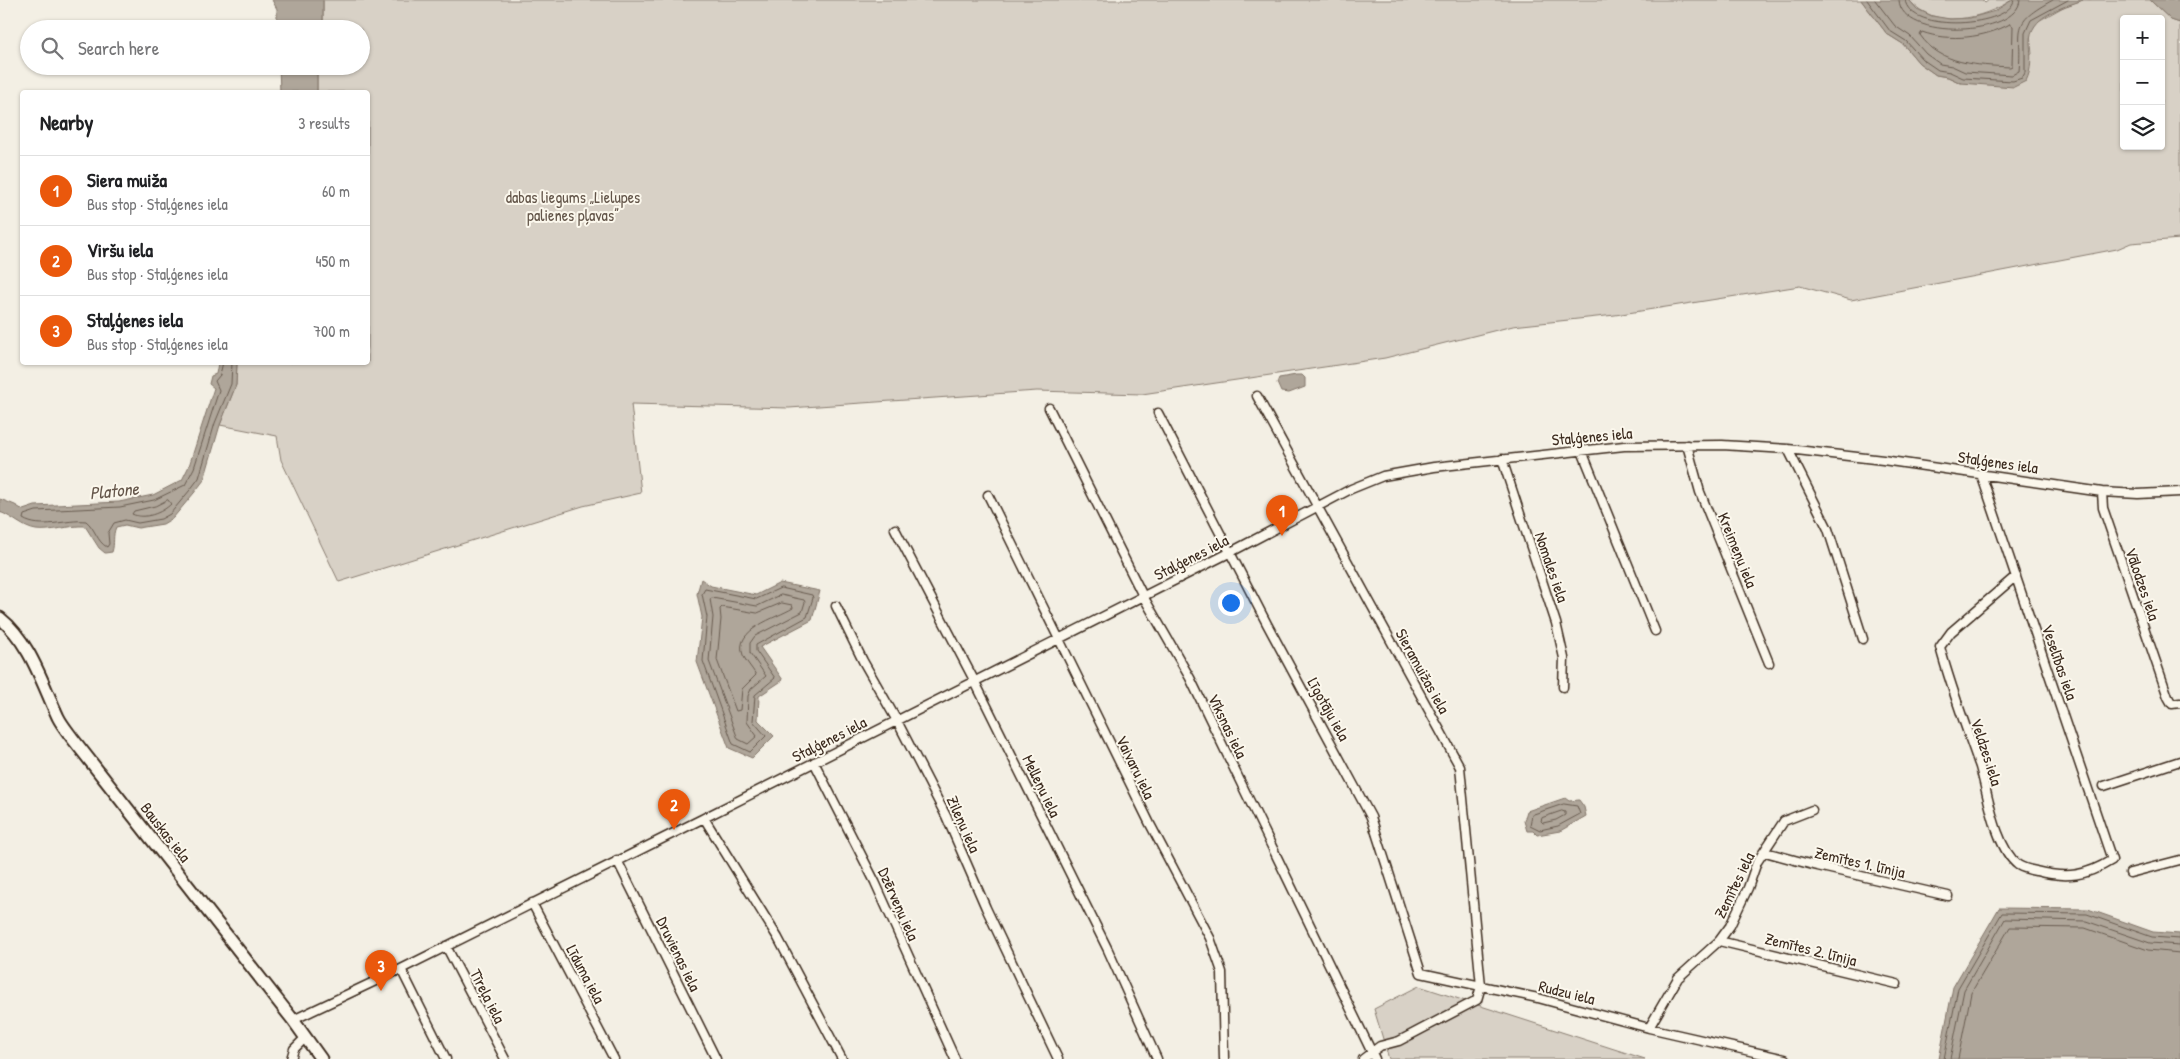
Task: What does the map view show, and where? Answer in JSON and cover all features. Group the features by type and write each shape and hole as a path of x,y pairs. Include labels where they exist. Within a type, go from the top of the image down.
{"street":[{"name":"Sieramuižas iela","path":"1257,396 1460,767 1481,986"},
{"name":"Vīksnas iela","path":"1049,408 1144,596 1190,678 1373,1056"},
{"name":"Līgotāju iela","path":"1158,413 1229,553 1371,817 1421,973 1481,986"},
{"name":"Staļģenes iela","path":"293,1020 401,969 704,818 896,719 1058,640 1351,489 1383,476 1417,469 1582,450 1624,446 1687,445 1788,449 1982,474 2102,492 2138,494 2180,492"},
{"name":"Kreimeņu iela","path":"1687,445 1700,492 1769,663"},
{"path":"1788,449 1828,530 1863,639"},
{"path":"1582,450 1655,631"},
{"name":"Nomales iela","path":"1502,459 1556,623 1564,658 1562,686"},
{"name":"Veselības iela","path":"1982,474 2112,860"},
{"name":"Vālodzes iela","path":"2102,492 2103,508 2168,696 2172,704 2180,703"},
{"name":"Vaivaru iela","path":"988,495 1150,824 1210,938 1222,972 1224,1059"},
{"name":"Melleņu iela","path":"895,530 975,682 1108,950 1157,1059"},
{"name":"Veldzes iela","path":"2016,576 1951,632 1940,647 1949,682 1980,767 1994,821 2002,840 2019,866 2056,876 2076,875 2095,870 2112,860"},
{"name":"Zileņu iela","path":"836,606 863,661 896,719 946,816 986,908 1058,1059"},
{"name":"Bauskas iela","path":"0,618 12,629 33,662 59,719 73,739 293,1020 320,1059"},
{"path":"2104,786 2180,761"},
{"name":"Dzērveņu iela","path":"814,762 875,882 955,1059"},
{"name":"Zemītes iela","path":"1649,1028 1678,978 1719,941 1738,911 1757,862 1784,821 1812,810"},
{"path":"704,818 778,938 842,1059"},
{"name":"Zemītes 1. līnija","path":"1765,852 1948,896"},
{"name":"Druvienas iela","path":"618,860 716,1059"},
{"path":"2130,873 2180,860"},
{"name":"Līduma iela","path":"532,903 614,1059"},
{"name":"Zemītes 2. līnija","path":"1719,941 1897,984"},
{"name":"Tīreļa iela","path":"446,946 505,1059"},
{"path":"401,969 446,1059"},
{"path":"1363,1059 1373,1056 1380,1046 1398,1041 1477,1000 1481,986"},
{"name":"Rudzu iela","path":"1481,986 1538,998 1649,1028 1785,1059"},
{"path":"291,1059 294,1049 305,1038"}],"green space":[{"name":"dabas liegums „Lielupes palienes pļavas”","path":"323,0 1861,0 1887,34 1903,44 1919,63 1936,75 1948,77 1961,83 2032,54 2030,33 2035,23 2065,6 2083,0 2150,0 2171,20 2180,23 2180,239 2131,243 2117,249 1851,300 1800,286 1615,315 1513,326 1385,358 1142,394 1037,391 789,408 631,404 641,493 583,506 339,582 281,460 277,436 220,425 236,385 237,365 370,365 370,90 317,90 317,75 370,75 370,20 323,20"},
{"path":"1909,0 1982,0 1985,3 1989,0 2012,0 2000,7 1973,17 1946,19 1932,16 1920,10"},
{"path":"1419,986 1645,1059 1389,1059 1374,1009"}],"water":[{"path":"272,0 323,0 323,20 277,20 277,9"},
{"path":"1861,0 1909,0 1917,9 1932,16 1950,19 1970,18 1995,11 2012,0 2083,0 2048,14 2035,26 2031,34 2031,63 2028,76 2026,81 2014,87 1961,83 1948,77 1936,75 1919,63 1903,44 1887,34"},
{"path":"2150,0 2180,0 2180,23 2171,20"},
{"path":"279,75 317,75 317,90 280,90"},
{"path":"218,365 237,365 236,385 220,425 204,480 173,518 163,524 138,528 125,525 116,527 112,552 105,553 99,548 85,526 36,530 0,512 0,499 23,510 35,506 119,502 153,495 182,480 189,466 214,388 209,384 211,376 216,374"},
{"path":"1302,375 1305,378 1305,387 1289,393 1281,392 1277,383 1279,378"},
{"path":"701,579 711,586 756,595 780,583 820,591 812,620 760,647 783,680 759,696 758,720 774,736 752,758 729,748 697,662 702,617 697,594"},
{"path":"1565,798 1569,801 1579,800 1584,807 1586,816 1560,831 1537,835 1533,831 1527,831 1524,821 1527,811"},
{"path":"1999,908 2088,909 2153,932 2180,934 2180,1059 1939,1059 1953,987"}],"place":[{"name":"Siera muiža","path":"1282,536"},
{"name":"Viršu iela","path":"674,830"},
{"name":"Staļģenes iela","path":"381,991"}],"water label":[{"name":"Platone","path":"114,491"}]}
